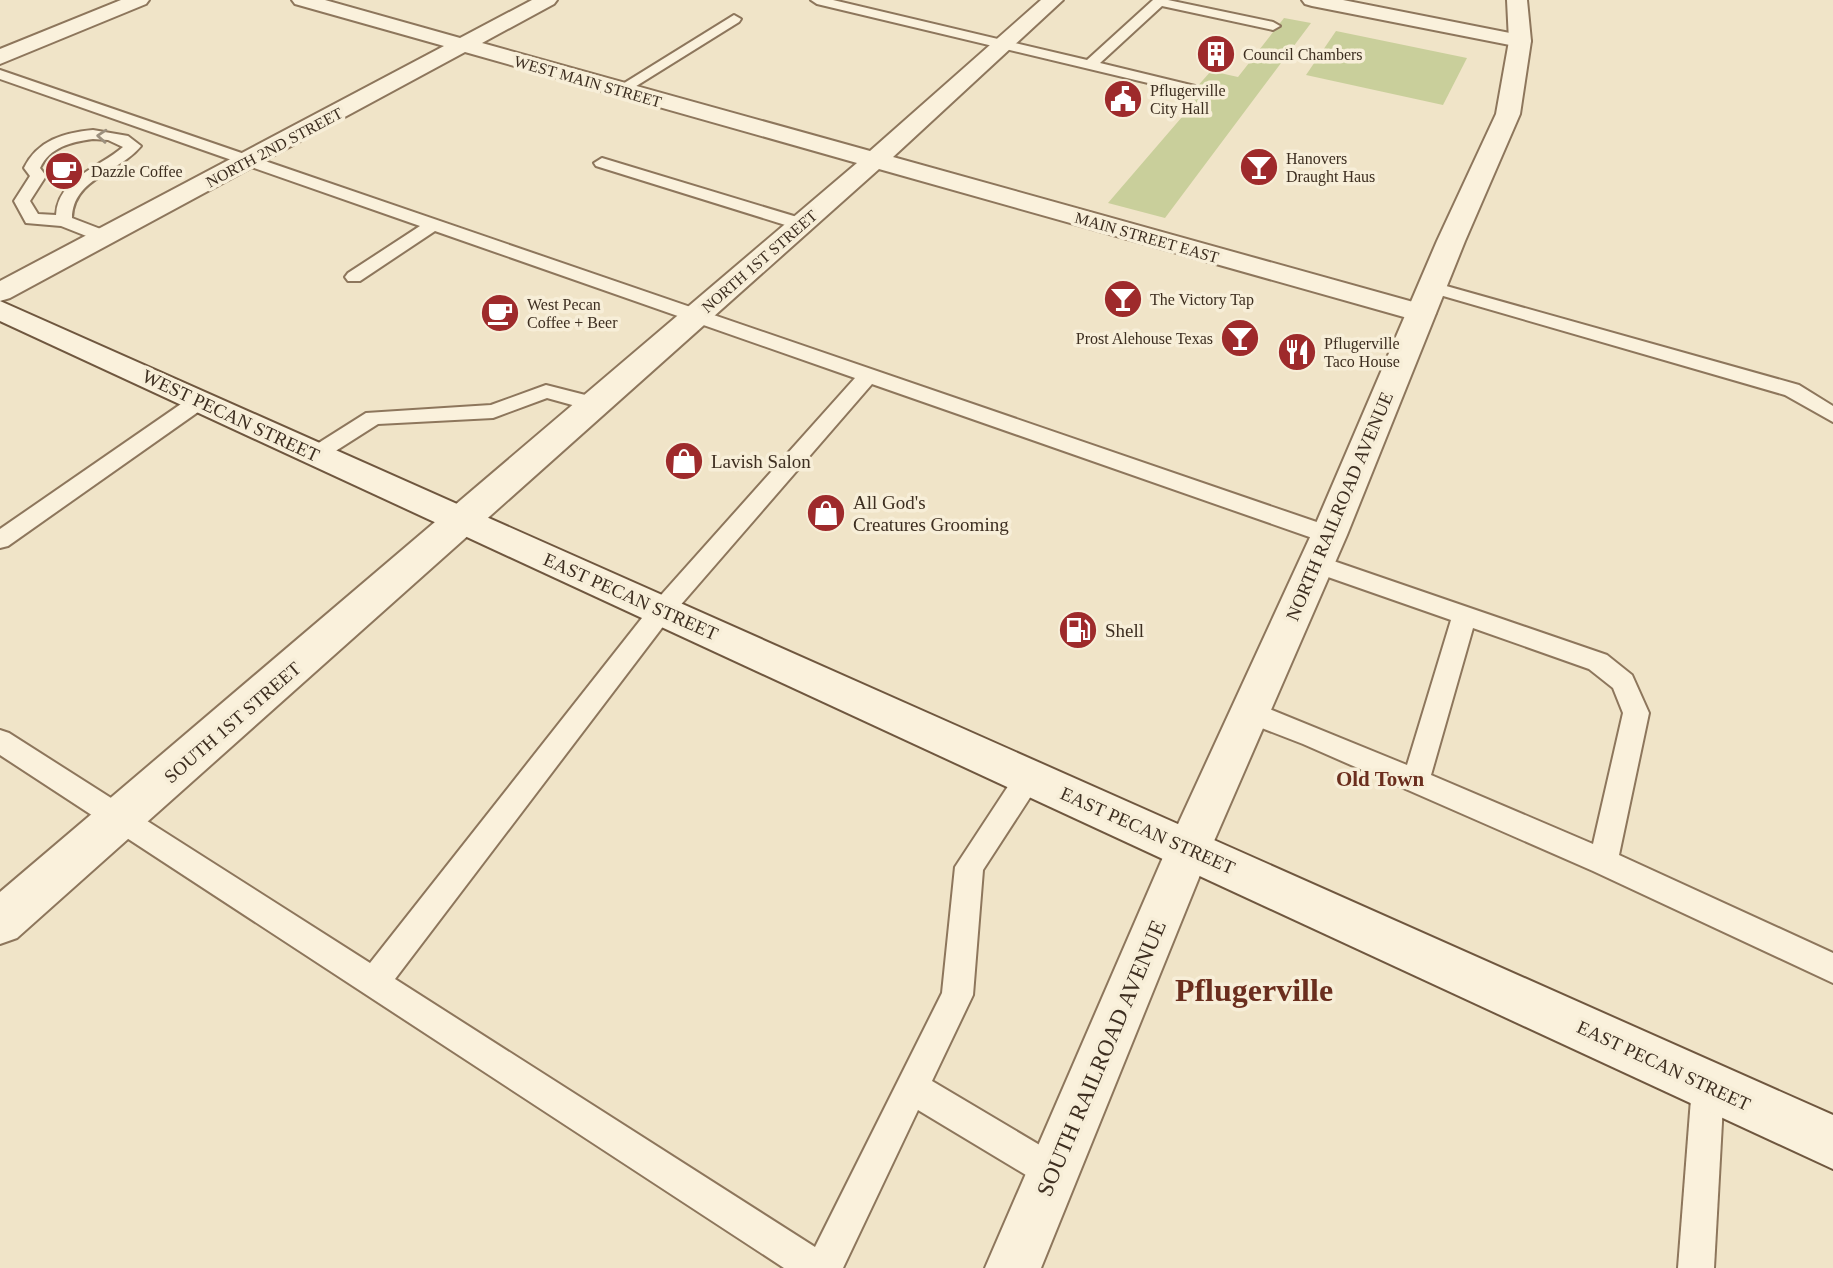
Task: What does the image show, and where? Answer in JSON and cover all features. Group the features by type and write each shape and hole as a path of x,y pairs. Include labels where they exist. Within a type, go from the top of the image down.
{"street":[{"path":"0,57 139,0"},
{"name":"WEST MAIN STREET","path":"302,0 874,161"},
{"name":"NORTH 2ND STREET","path":"0,292 547,0"},
{"name":"NORTH 1ST STREET","path":"462,520 874,161 1053,0"},
{"path":"1312,0 1520,41"},
{"name":"NORTH RAILROAD AVENUE","path":"1189,848 1322,550 1426,300 1508,114 1520,41 1517,0"},
{"name":"MAIN STREET EAST","path":"874,161 1426,300"},
{"name":"WEST PECAN STREET","path":"0,310 462,520"},
{"name":"EAST PECAN STREET","path":"462,520 1833,1142"},
{"name":"SOUTH 1ST STREET","path":"0,922 462,520"},
{"name":"SOUTH RAILROAD AVENUE","path":"1013,1268 1189,848"}],"lane":[{"path":"817,0 1190,89"},
{"path":"1090,65 1160,1 1273,26"},
{"path":"620,90 734,19"},
{"path":"0,74 869,375 1322,550 1464,615 1598,662 1623,682 1636,713 1603,862"},
{"path":"64,221 66,201 78,185 122,158 132,146 125,139 105,134 85,135 63,141 34,159 32,168 38,176 22,201 32,219 64,221 105,237"},
{"path":"602,163 801,224"},
{"path":"354,277 433,225"},
{"path":"1426,300 1793,390 1833,415"},
{"path":"373,983 662,610 869,375"},
{"path":"316,454 373,418 494,411 546,391 594,404"},
{"path":"0,540 201,400"},
{"path":"1416,782 1464,615"},
{"path":"1250,712 1312,736 1603,862 1833,968"},
{"path":"0,741 816,1268"},
{"path":"824,1268 957,995 969,867 1030,776"},
{"path":"1696,1268 1707,1086"},
{"path":"912,1088 1053,1172"}],"green space":[{"path":"1284,18 1311,23 1165,218 1108,203 1188,110 1179,107 1211,71 1238,77"},
{"path":"1336,31 1467,58 1443,105 1306,75"}],"place":[{"name":"Council Chambers","path":"1216,54"},
{"name":"Pflugerville City Hall","path":"1123,99"},
{"name":"Hanovers Draught Haus","path":"1259,167"},
{"name":"Dazzle Coffee","path":"64,171"},
{"name":"The Victory Tap","path":"1123,299"},
{"name":"West Pecan Coffee + Beer","path":"500,313"},
{"name":"Prost Alehouse Texas","path":"1240,338"},
{"name":"Pflugerville Taco House","path":"1297,352"},
{"name":"Lavish Salon","path":"684,461"},
{"name":"All God's Creatures Grooming","path":"826,513"},
{"name":"Shell","path":"1078,630"}],"district":[{"name":"Old Town","path":"1380,779"},
{"name":"Pflugerville","path":"1254,990"}]}
